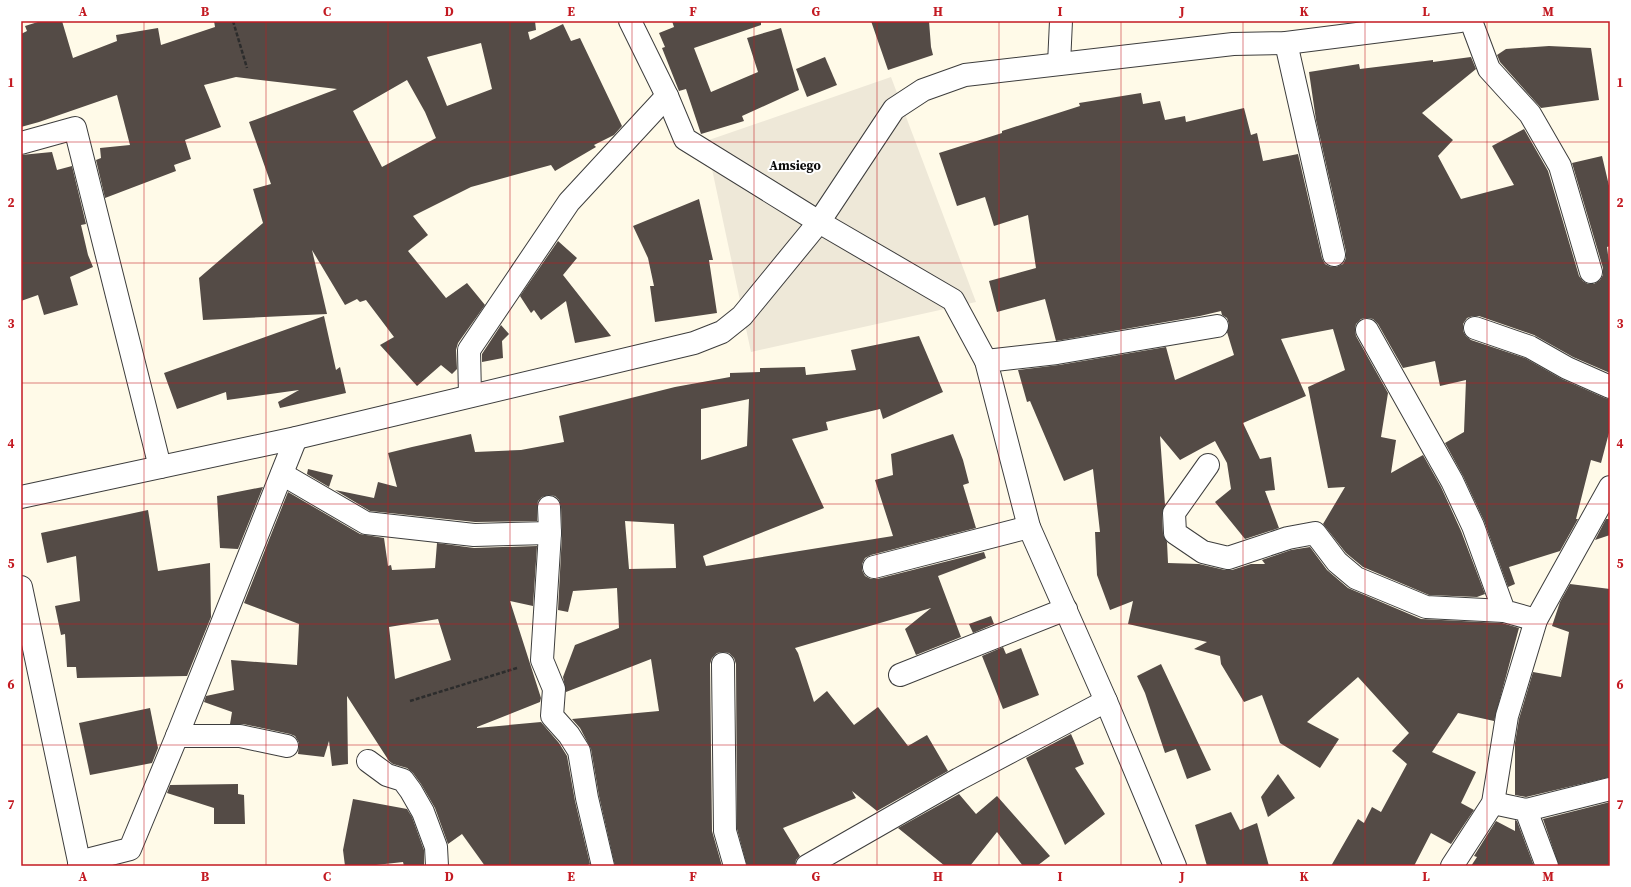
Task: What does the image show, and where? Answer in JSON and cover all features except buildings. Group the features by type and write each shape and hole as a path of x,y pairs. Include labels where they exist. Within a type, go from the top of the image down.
{"street":[{"path":"630,21 667,96 685,139 818,222 953,300 986,361 1029,527 1106,701 1175,866"},
{"path":"1059,64 1061,21"},
{"path":"21,497 296,438 694,343 722,332 742,316 818,222 894,109 923,90 965,75 1233,44 1286,44 1460,21"},
{"path":"1471,21 1489,69 1530,114 1560,166 1590,272"},
{"path":"1286,44 1334,255"},
{"path":"470,396 469,350 569,202 667,96"},
{"path":"21,143 75,128 160,467"},
{"path":"986,361 1057,353 1217,326"},
{"path":"1475,328 1530,347 1567,368 1610,387"},
{"path":"1367,330 1452,481 1473,526 1504,611"},
{"path":"21,587 80,864 130,849 177,736 296,438"},
{"path":"1208,465 1174,513 1175,533 1203,552 1228,558 1288,538 1315,533 1337,562 1356,578 1426,607 1504,611 1536,620"},
{"path":"282,474 366,524 474,535 550,533"},
{"path":"1452,866 1493,803 1507,716 1536,620 1610,487"},
{"path":"550,507 550,533 542,660 554,690 552,716 569,735 579,751 587,798 603,866"},
{"path":"874,567 1029,527"},
{"path":"900,675 1066,609"},
{"path":"723,664 725,831 735,866"},
{"path":"807,866 959,779 1106,701"},
{"path":"177,736 240,736 287,746"},
{"path":"368,761 387,775 403,780 411,791 423,812 436,847 437,866"},
{"path":"1493,803 1526,810 1610,789"},
{"path":"1526,810 1546,866"}],"path":[{"path":"234,21 247,68"},
{"path":"410,701 542,660"}],"shaded area":[{"path":"891,77 976,302 751,352 706,141"}],"district":[{"name":"Amsiego","path":"795,165"}]}
